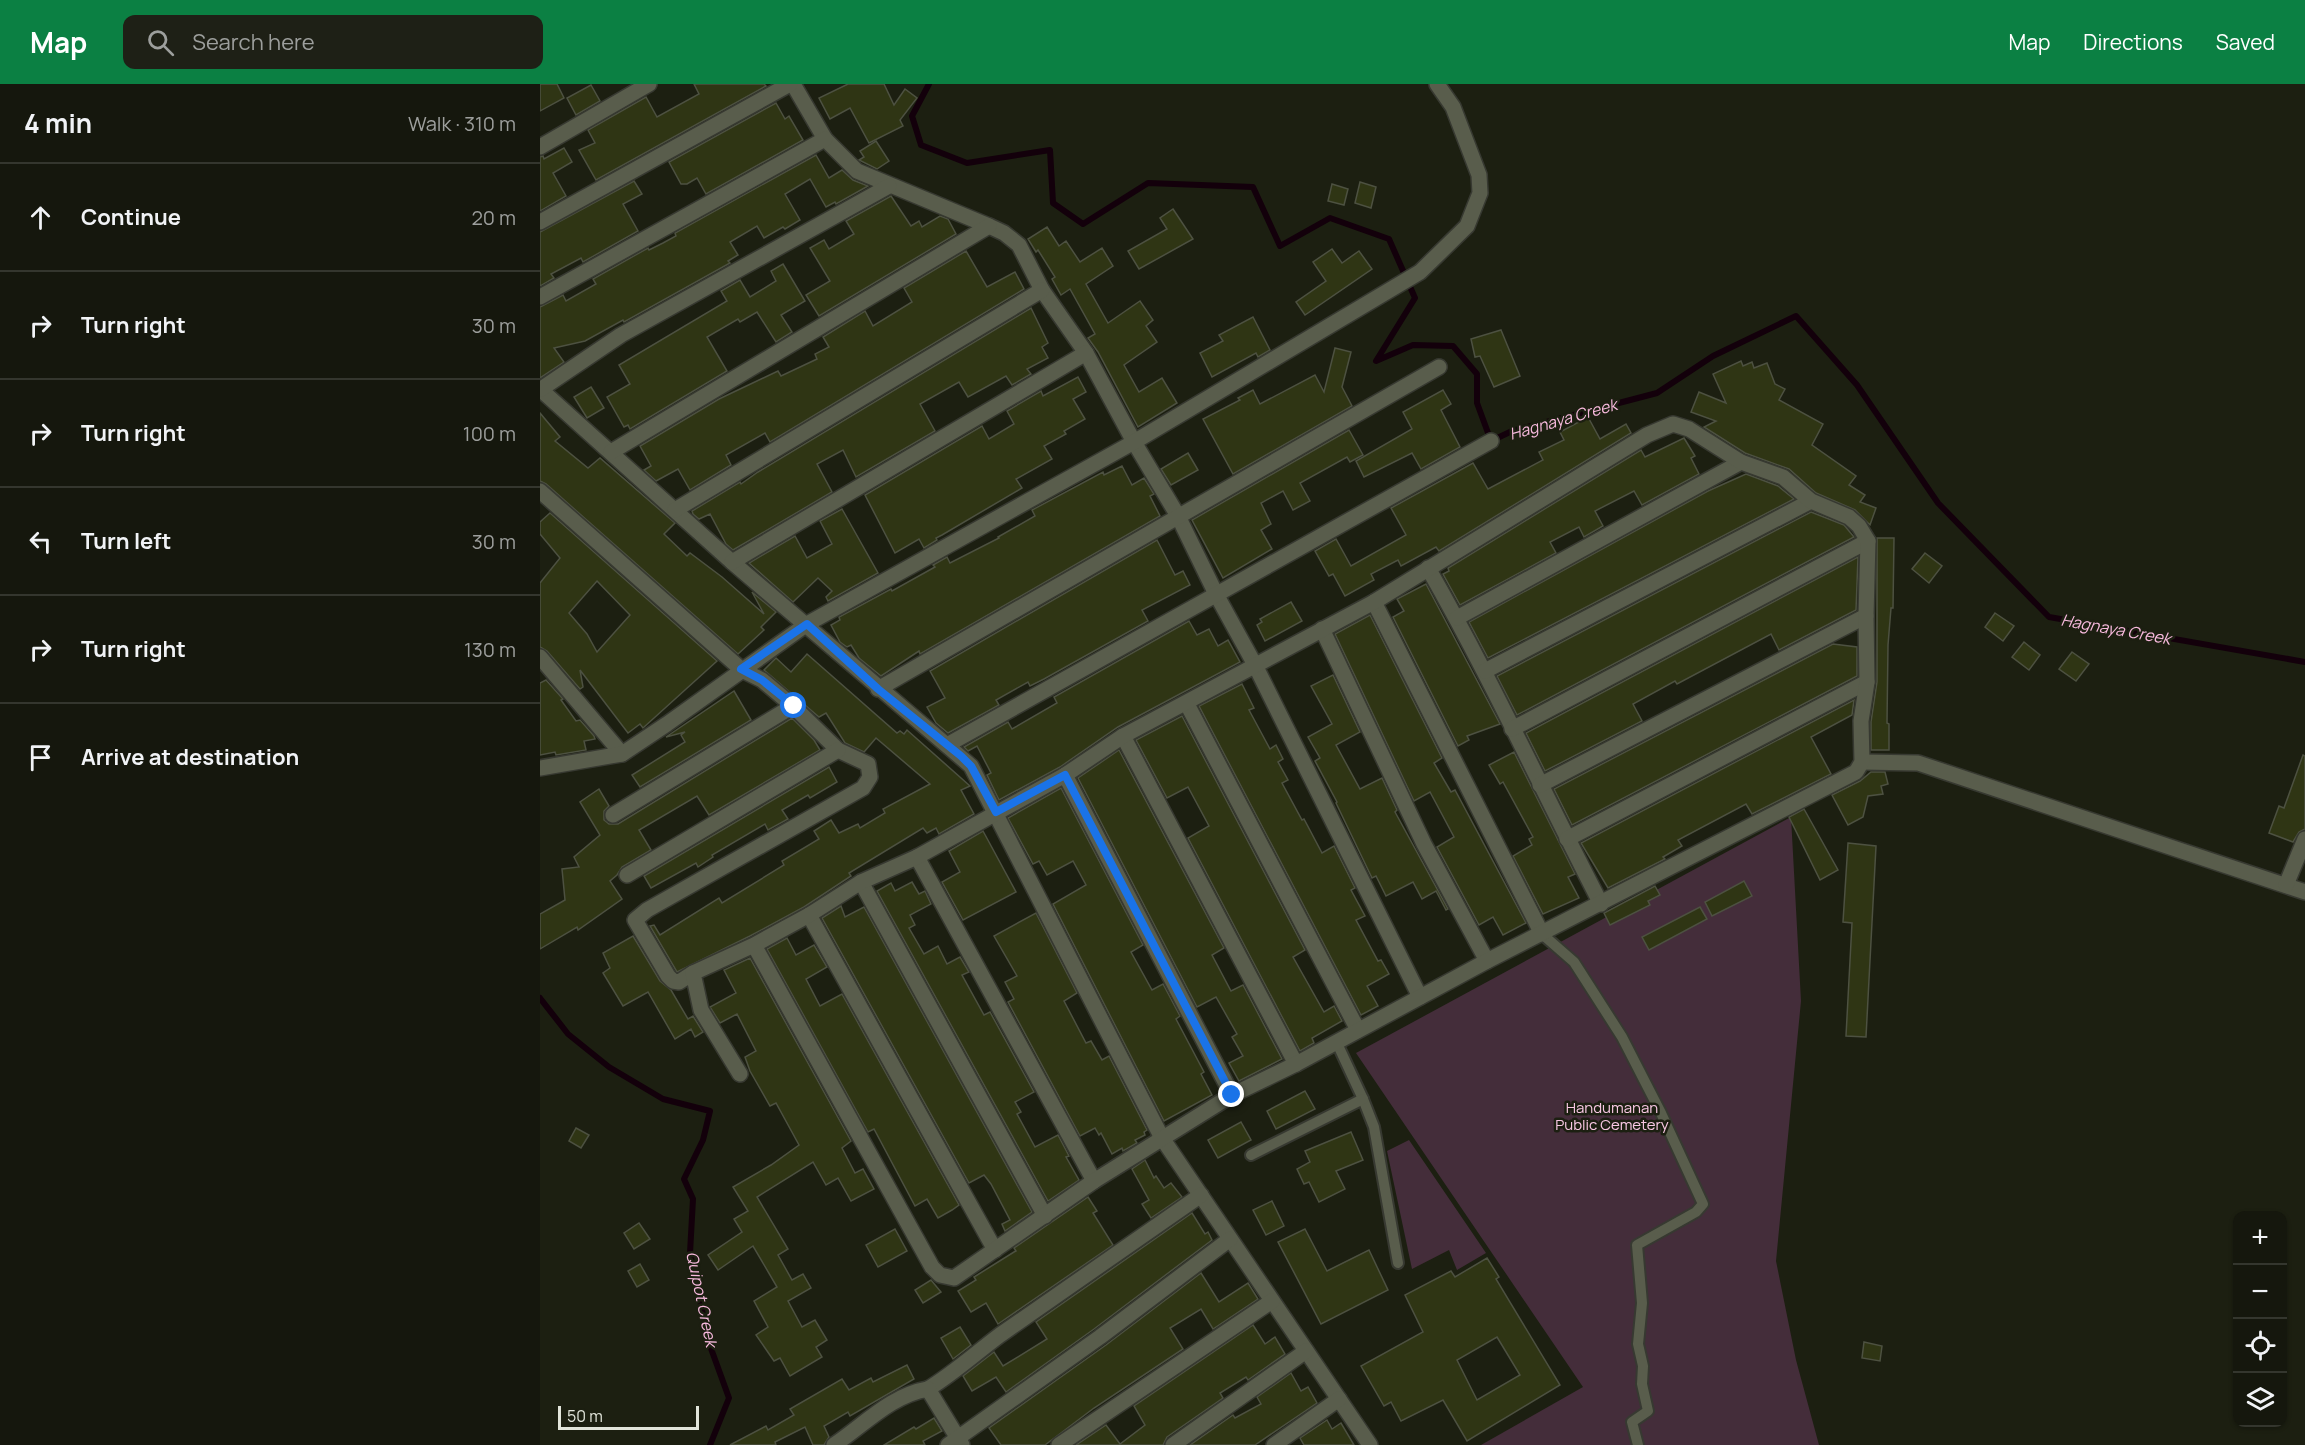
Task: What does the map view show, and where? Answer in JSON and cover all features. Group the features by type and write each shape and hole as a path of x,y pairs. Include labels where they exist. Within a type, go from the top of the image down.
{"street":[{"path":"540,147 649,84"},
{"path":"540,222 791,84 825,139 857,171 989,226 1004,233 1019,245 1042,290 1086,353 1134,442 1178,516 1216,594 1255,665 1420,997"},
{"path":"540,768 622,754 807,624 1134,442 1274,361 1420,272 1467,226 1480,193 1479,175 1453,106 1437,84"},
{"path":"540,297 825,139"},
{"path":"889,186 621,334 540,389 732,562 807,624 878,689 971,766 1162,1138 1370,1445"},
{"path":"611,452 989,226"},
{"path":"675,510 1042,290"},
{"path":"732,562 1086,353"},
{"path":"878,689 1439,367"},
{"path":"540,491 741,669 762,680 794,706 838,750 868,764 870,777 863,788 647,910 635,920 668,976 679,982 809,915 861,882 917,857 1065,775 1123,736 1188,704 1255,665 1374,602 1647,435 1673,424 1689,429 1741,462 1783,477 1811,501 1849,517 1859,526 1868,541 1867,682 1861,721 1862,762 1856,772 1487,961 1296,1064 1232,1095 1094,1181 954,1278 940,1275 932,1267 754,945"},
{"path":"947,746 1491,441"},
{"path":"1457,618 1741,462"},
{"path":"1485,671 1811,501"},
{"path":"1512,729 1868,541"},
{"path":"1428,568 1485,671 1601,904"},
{"path":"1374,602 1542,934"},
{"path":"1540,785 1866,616"},
{"path":"1322,629 1424,844 1487,961"},
{"path":"540,657 622,754"},
{"path":"1568,839 1867,682"},
{"path":"1188,704 1358,1030"},
{"path":"613,816 794,706"},
{"path":"1123,736 1296,1064"},
{"path":"627,875 838,750"},
{"path":"1862,762 1918,764 2305,892"},
{"path":"1065,775 1232,1095"},
{"path":"2286,885 2305,839"},
{"path":"917,857 1094,1181"},
{"path":"861,882 1045,1215"},
{"path":"809,915 995,1250"},
{"path":"693,974 701,1010 740,1074"},
{"path":"834,1445 896,1400 915,1391 928,1389 954,1372 975,1353 1201,1195"},
{"path":"928,1389 957,1443 1230,1239"},
{"path":"1059,1445 1272,1301"},
{"path":"1173,1445 1306,1351"},
{"path":"1274,1445 1339,1399"}],"lane":[{"path":"1542,934 1574,962 1622,1036 1703,1204 1696,1212 1637,1245 1642,1303 1638,1344 1643,1366 1642,1384 1648,1411 1632,1422 1638,1445"},
{"path":"1336,1041 1364,1099 1374,1127 1398,1263"},
{"path":"1251,1155 1364,1099"}],"green space":[{"name":"Handumanan Public Cemetery","path":"1791,817 1801,1001 1776,1261 1796,1360 1819,1445 1481,1445 1583,1387 1356,1053"},
{"path":"1409,1140 1486,1253 1457,1270 1449,1250 1412,1269 1387,1151"}],"building":[{"path":"540,84 557,84 564,98 540,111"},
{"path":"694,84 764,84 766,86 596,180 579,150 595,143 588,130 646,97 657,117 699,94"},
{"path":"848,84 884,84 894,105 905,89 917,98 900,120 903,126 869,143 850,108 830,119 819,98"},
{"path":"591,85 600,101 576,115 567,98"},
{"path":"776,103 785,119 789,116 803,140 706,194 697,178 687,184 681,184 669,162"},
{"path":"876,141 889,161 877,169 859,160 864,157 860,151"},
{"path":"564,148 572,162 553,173 566,196 540,211 540,157 543,156 544,159"},
{"path":"816,155 829,178 842,170 853,180 868,186 826,207 810,179 785,194 800,220 764,238 757,226 730,242 738,255 728,261 730,263 585,341 554,348 564,362 540,378 540,307 563,295 566,301 596,284 593,279 648,248 649,250 676,236 675,233"},
{"path":"634,181 642,194 623,204 638,231 583,262 581,258 551,274 554,278 540,286 540,232"},
{"path":"1360,182 1376,187 1371,208 1355,203"},
{"path":"1332,184 1348,189 1344,205 1328,201"},
{"path":"891,196 911,226 919,221 922,227 940,216 948,219 956,234 819,316 806,295 830,281 810,248 824,240 829,249 854,234 846,221"},
{"path":"1173,209 1193,239 1139,269 1128,251 1167,229 1160,218"},
{"path":"1047,227 1059,246 1066,241 1080,262 1102,248 1113,266 1086,284 1108,323 1140,301 1153,320 1146,326 1157,342 1124,365 1139,392 1162,378 1177,403 1138,427 1098,352 1088,338 1095,334 1070,289 1061,295 1052,279 1055,277 1028,239"},
{"path":"1332,249 1342,263 1359,251 1372,269 1305,315 1296,302 1326,281 1313,262"},
{"path":"966,251 987,287 1015,272 1024,289 770,442 765,433 726,455 731,465 690,490 678,469 656,481 644,470 651,466 640,446 719,399 778,371 781,376 817,359 815,354 829,347 823,337 865,311 873,326 912,302 904,288"},
{"path":"783,264 805,301 781,315 792,332 776,342 757,312 740,322 738,319 707,337 727,371 630,429 628,425 624,427 607,397 630,384 619,365 727,301 721,291 740,280 750,297 776,281 771,271"},
{"path":"1031,308 1048,343 1042,347 1048,358 1027,369 1031,374 1012,385 1006,376 968,397 959,382 920,404 935,431 856,477 843,450 817,464 832,492 733,550 726,544 710,514 699,519 693,514 692,511 740,482 741,484"},
{"path":"1253,317 1270,350 1258,357 1256,353 1212,377 1200,353 1223,341 1219,335"},
{"path":"1501,330 1520,376 1494,387 1480,356 1475,357 1471,339"},
{"path":"1335,348 1351,352 1342,387 1352,406 1233,474 1203,419 1240,400 1238,398 1253,390 1260,404 1315,375 1324,392"},
{"path":"1741,361 1743,366 1752,362 1754,368 1767,363 1775,384 1785,389 1779,400 1823,424 1812,445 1856,476 1849,485 1865,495 1860,502 1876,508 1870,525 1855,510 1816,493 1789,469 1745,453 1704,427 1716,421 1691,412 1699,392 1726,403 1713,374"},
{"path":"1078,377 1086,392 1073,399 1085,419 1064,431 1066,434 1044,446 1052,459 1016,479 1022,488 936,538 937,540 924,548 919,539 895,553 865,495 982,426 989,439 1014,424 1007,411 1041,391 1043,396"},
{"path":"591,387 604,408 587,418 574,397"},
{"path":"1443,390 1451,404 1441,410 1460,447 1421,469 1412,453 1364,477 1356,461 1412,429 1403,412"},
{"path":"540,413 560,437 555,441 588,468 600,458 675,523 664,534 687,556 690,553 722,577 764,614 752,592 776,612 761,627 764,630 738,654 540,481"},
{"path":"1588,417 1600,439 1626,424 1631,433 1439,551 1436,547 1401,566 1398,560 1371,574 1374,580 1345,596 1333,574 1329,576 1315,551 1336,539 1351,566 1406,535 1391,508 1473,463 1488,489 1543,460 1539,452 1564,440 1560,432"},
{"path":"1349,430 1363,455 1350,462 1347,457 1300,483 1310,501 1293,510 1283,491 1261,503 1271,524 1261,530 1272,549 1223,578 1192,520"},
{"path":"1684,438 1695,456 1691,458 1699,474 1642,505 1634,491 1595,511 1603,526 1584,537 1579,527 1550,542 1556,553 1460,605 1443,574 1449,571 1448,568 1641,450 1645,457"},
{"path":"1188,453 1198,470 1171,485 1161,469"},
{"path":"1122,466 1132,485 1144,478 1154,494 1150,496 1160,516 920,654 919,651 881,676 859,658 851,645 847,647 840,642 831,625 840,620 839,617 891,589 892,591 935,567 933,565 947,557 950,563 999,538 1035,516 1032,510 1103,472 1104,475"},
{"path":"1746,474 1778,486 1794,499 1488,658 1469,622 1708,491"},
{"path":"842,509 878,573 828,601 826,597 832,591 818,578 793,602 749,563 795,536 807,558 832,544 820,521"},
{"path":"1811,512 1844,525 1854,537 1517,715 1497,676"},
{"path":"550,513 717,661 643,728 640,724 628,733 580,670 583,687 580,689 547,651 540,647 540,583 560,558 540,534 540,522","holes":["597,581 630,615 597,652 587,634 569,613"]},
{"path":"1877,538 1894,538 1893,608 1891,608 1888,645 1889,750 1871,750 1871,722 1877,682"},
{"path":"1157,540 1175,575 1183,571 1190,585 1142,610 1148,621 1044,679 1030,686 1028,682 996,700 999,705 948,733 936,723 927,707 945,698 930,671"},
{"path":"1925,553 1942,566 1929,583 1912,569"},
{"path":"1858,557 1856,610 1779,650 1771,634 1677,684 1675,681 1633,704 1642,721 1545,771 1526,733"},
{"path":"1426,584 1500,724 1467,736 1469,740 1458,746 1393,617 1404,611 1397,599"},
{"path":"1291,602 1302,621 1265,641 1257,625 1262,622 1260,619"},
{"path":"1995,613 2014,626 2003,641 1985,627"},
{"path":"1370,615 1442,758 1434,763 1451,792 1455,790 1526,923 1503,935 1493,917 1479,925 1437,847 1454,837 1430,792 1414,801 1335,634"},
{"path":"1189,621 1197,635 1209,629 1218,646 1228,640 1240,662 1118,727 1060,767 999,800 987,775 991,773 977,746 968,751 964,747 1008,722 1012,729 1057,703 1054,697"},
{"path":"2024,642 2040,655 2029,670 2012,657"},
{"path":"1833,644 1857,647 1857,676 1572,825 1554,789"},
{"path":"2072,652 2089,664 2076,681 2059,669"},
{"path":"807,654 897,733 900,731 904,734 907,730 970,786 961,790 974,814 939,834 936,828 927,833 923,828 849,873 851,876 804,907 677,972 650,926 654,925 660,935 719,898 722,903 784,865 782,861 819,839 814,831 831,820 839,833 858,824 860,828 885,813 883,809 930,784 876,738 864,752 845,743 826,713 819,717 764,670 776,658 791,672"},
{"path":"1333,675 1360,732 1336,745 1360,789 1382,778 1397,810 1395,812 1448,909 1446,910 1436,891 1422,899 1413,882 1386,896 1376,876 1372,878 1337,802 1315,761 1320,758 1308,737 1332,724 1311,686"},
{"path":"546,680 563,699 561,700 576,721 580,720 594,736 595,739 584,741 586,750 540,755 540,683"},
{"path":"1242,684 1254,708 1249,710 1270,749 1276,745 1283,759 1278,762 1288,780 1282,783 1322,853 1334,846 1355,888 1351,890 1365,916 1356,920 1378,961 1381,960 1389,974 1367,986 1378,1006 1361,1015 1199,706"},
{"path":"734,691 751,720 640,787 632,775 685,742 681,735 685,732 666,737"},
{"path":"1854,700 1852,715 1811,737 1831,774 1752,814 1746,804 1678,840 1682,846 1663,857 1665,859 1608,888 1581,843"},
{"path":"1182,716 1305,950 1293,957 1324,1012 1334,1006 1342,1021 1312,1038 1314,1043 1300,1051 1188,838 1209,826 1188,787 1167,798 1136,740"},
{"path":"792,718 814,740 820,750 709,815 697,796 639,830 651,850 622,867 610,881 622,899 578,930 577,927 540,949 540,914 565,900 562,869 579,867 574,857 600,835 580,802 599,789 609,806 604,811 604,820 609,824 618,824"},
{"path":"1119,750 1224,948 1212,955 1231,991 1243,985 1282,1059 1239,1081 1229,1063 1243,1056 1232,1037 1237,1034 1216,997 1197,1007 1078,778"},
{"path":"1514,752 1575,874 1568,877 1579,898 1543,914 1513,856 1532,845 1529,839 1533,837 1503,782 1500,784 1489,765"},
{"path":"2303,755 2305,756 2305,829 2299,832 2293,842 2269,833 2279,806 2284,808"},
{"path":"829,767 837,782 810,798 808,795 782,810 788,819 768,830 765,824 712,855 713,857 698,867 696,863 651,888 644,876"},
{"path":"1871,772 1885,772 1888,784 1881,786 1883,794 1868,796 1863,817 1848,825 1832,795 1860,781"},
{"path":"1061,788 1143,945 1131,952 1152,990 1163,984 1180,1016 1176,1019 1204,1072 1201,1074 1212,1095 1164,1121 1053,904 1086,885 1073,861 1047,875 1039,861 1033,864 1008,818"},
{"path":"1804,809 1838,870 1820,880 1789,817"},
{"path":"983,831 1016,892 963,920 942,882 960,872 949,851"},
{"path":"1848,843 1876,846 1866,1037 1846,1036 1852,923 1843,922"},
{"path":"1744,881 1752,896 1712,916 1705,902"},
{"path":"912,882 919,894 925,891 931,904 910,915 915,925 909,928 924,954 938,946 947,964 960,957 969,972 962,975 984,1015 990,1012 1034,1092 1015,1102 1021,1112 1017,1114 1035,1147 1058,1135 1069,1156 1066,1157 1079,1180 1048,1201 877,891 891,883 895,891"},
{"path":"1655,886 1660,895 1648,901 1650,905 1610,925 1604,913"},
{"path":"841,906 845,917 864,907 1032,1212 1005,1231 1002,1224 1010,1220 991,1184 984,1175 969,1183 822,918"},
{"path":"1700,907 1707,919 1649,950 1642,937"},
{"path":"1036,913 1077,993 1064,1001 1086,1043 1091,1041 1102,1060 1109,1056 1147,1130 1144,1132 1145,1135 1135,1140 1137,1143 1123,1151 1122,1148 1112,1154 1101,1133 1099,1135 1095,1128 1080,1136 1008,1002 1014,999 1005,982 1017,976 994,936"},
{"path":"633,936 660,981 671,990 688,1019 693,1016 703,1032 695,1037 691,1029 675,1039 648,992 623,1006 603,973 610,968 603,953"},
{"path":"787,938 796,955 814,945 827,967 806,979 820,1006 842,994 959,1205 952,1210 938,1218 927,1199 915,1206 874,1129 868,1132 767,949"},
{"path":"750,958 851,1141 842,1148 855,1173 863,1169 874,1189 851,1201 838,1178 826,1185 813,1162 757,1197 788,1249 778,1255 792,1280 803,1274 811,1288 788,1301 802,1327 815,1320 827,1340 816,1347 822,1357 790,1376 780,1358 774,1361 756,1335 768,1327 754,1301 777,1287 753,1246 718,1270 708,1255 742,1232 734,1219 748,1211 733,1187 771,1165 799,1145 776,1103 770,1106 750,1071 745,1057 756,1051 737,1014 720,1023 710,1007 736,993 724,970"},
{"path":"1305,1091 1315,1109 1276,1129 1267,1111"},
{"path":"1241,1122 1251,1140 1218,1158 1208,1140"},
{"path":"576,1128 589,1135 581,1148 569,1141"},
{"path":"1351,1132 1363,1160 1336,1171 1345,1189 1319,1202 1309,1182 1304,1184 1297,1169 1310,1162 1305,1151"},
{"path":"1145,1160 1154,1178 1156,1176 1164,1188 1171,1183 1182,1197 1151,1218 1142,1204 1149,1200 1132,1169"},
{"path":"1088,1197 1097,1211 1093,1213 1113,1245 998,1324 986,1303 971,1312 958,1291 976,1280 974,1277 1016,1251 1014,1248"},
{"path":"1272,1201 1284,1226 1266,1235 1253,1210"},
{"path":"1192,1213 1205,1234 1208,1232 1212,1240 1006,1392 996,1377 972,1391 963,1376 994,1352 1003,1366 1047,1339 1036,1322"},
{"path":"639,1223 650,1239 634,1249 624,1233"},
{"path":"895,1229 907,1251 878,1267 866,1245"},
{"path":"1305,1229 1327,1271 1369,1250 1388,1290 1321,1324 1278,1242"},
{"path":"1487,1258 1499,1277 1496,1279 1560,1385 1467,1441 1443,1400 1401,1421 1391,1402 1384,1406 1361,1366 1423,1332 1405,1295 1451,1271 1455,1277","holes":["1497,1337 1520,1375 1477,1400 1457,1360"]},
{"path":"640,1264 649,1280 637,1287 628,1271"},
{"path":"1201,1273 1219,1302 1248,1283 1258,1299 1213,1329 1201,1309 1170,1328 1183,1349 1094,1408 1045,1445 1001,1445 989,1428 1106,1345"},
{"path":"931,1280 941,1292 923,1303 915,1290"},
{"path":"1253,1325 1265,1344 1275,1337 1285,1354 1248,1380 1246,1377 1220,1393 1223,1398 1167,1437 1163,1445 1076,1445 1106,1425 1120,1444 1145,1425 1134,1406"},
{"path":"960,1327 971,1345 953,1359 941,1338"},
{"path":"1864,1342 1882,1346 1880,1361 1862,1358"},
{"path":"907,1365 914,1379 850,1416 848,1412 824,1426 829,1437 824,1445 813,1445 805,1427 775,1442 776,1445 730,1445 766,1426 768,1430 794,1415 790,1409 842,1379 849,1390 871,1378 873,1382"},
{"path":"1291,1373 1301,1391 1308,1387 1317,1403 1255,1445 1190,1445 1233,1415 1235,1418 1261,1404 1257,1397"},
{"path":"934,1418 942,1431 923,1441 925,1445 884,1445 914,1427 916,1429"},
{"path":"1327,1420 1332,1429 1341,1423 1354,1445 1304,1445 1300,1438"}],"waterway":[{"name":"Hagnaya Creek","path":"929,84 912,116 921,145 967,163 1050,150 1053,203 1083,224 1148,183 1253,187 1280,246 1330,218 1389,239 1415,298 1376,361 1413,345 1453,346 1477,374 1477,403 1491,441 1512,431 1657,393 1713,356 1796,316 1857,385 1938,503 2049,617 2305,662"},
{"name":"Quipot Creek","path":"540,998 568,1034 609,1067 663,1099 710,1111 703,1140 684,1179 693,1199 690,1253 709,1343 729,1398 710,1445"}],"route":[{"path":"794,706 762,680 741,669 807,624 878,689 961,756 971,766 996,812 1065,775 1232,1095"}]}
